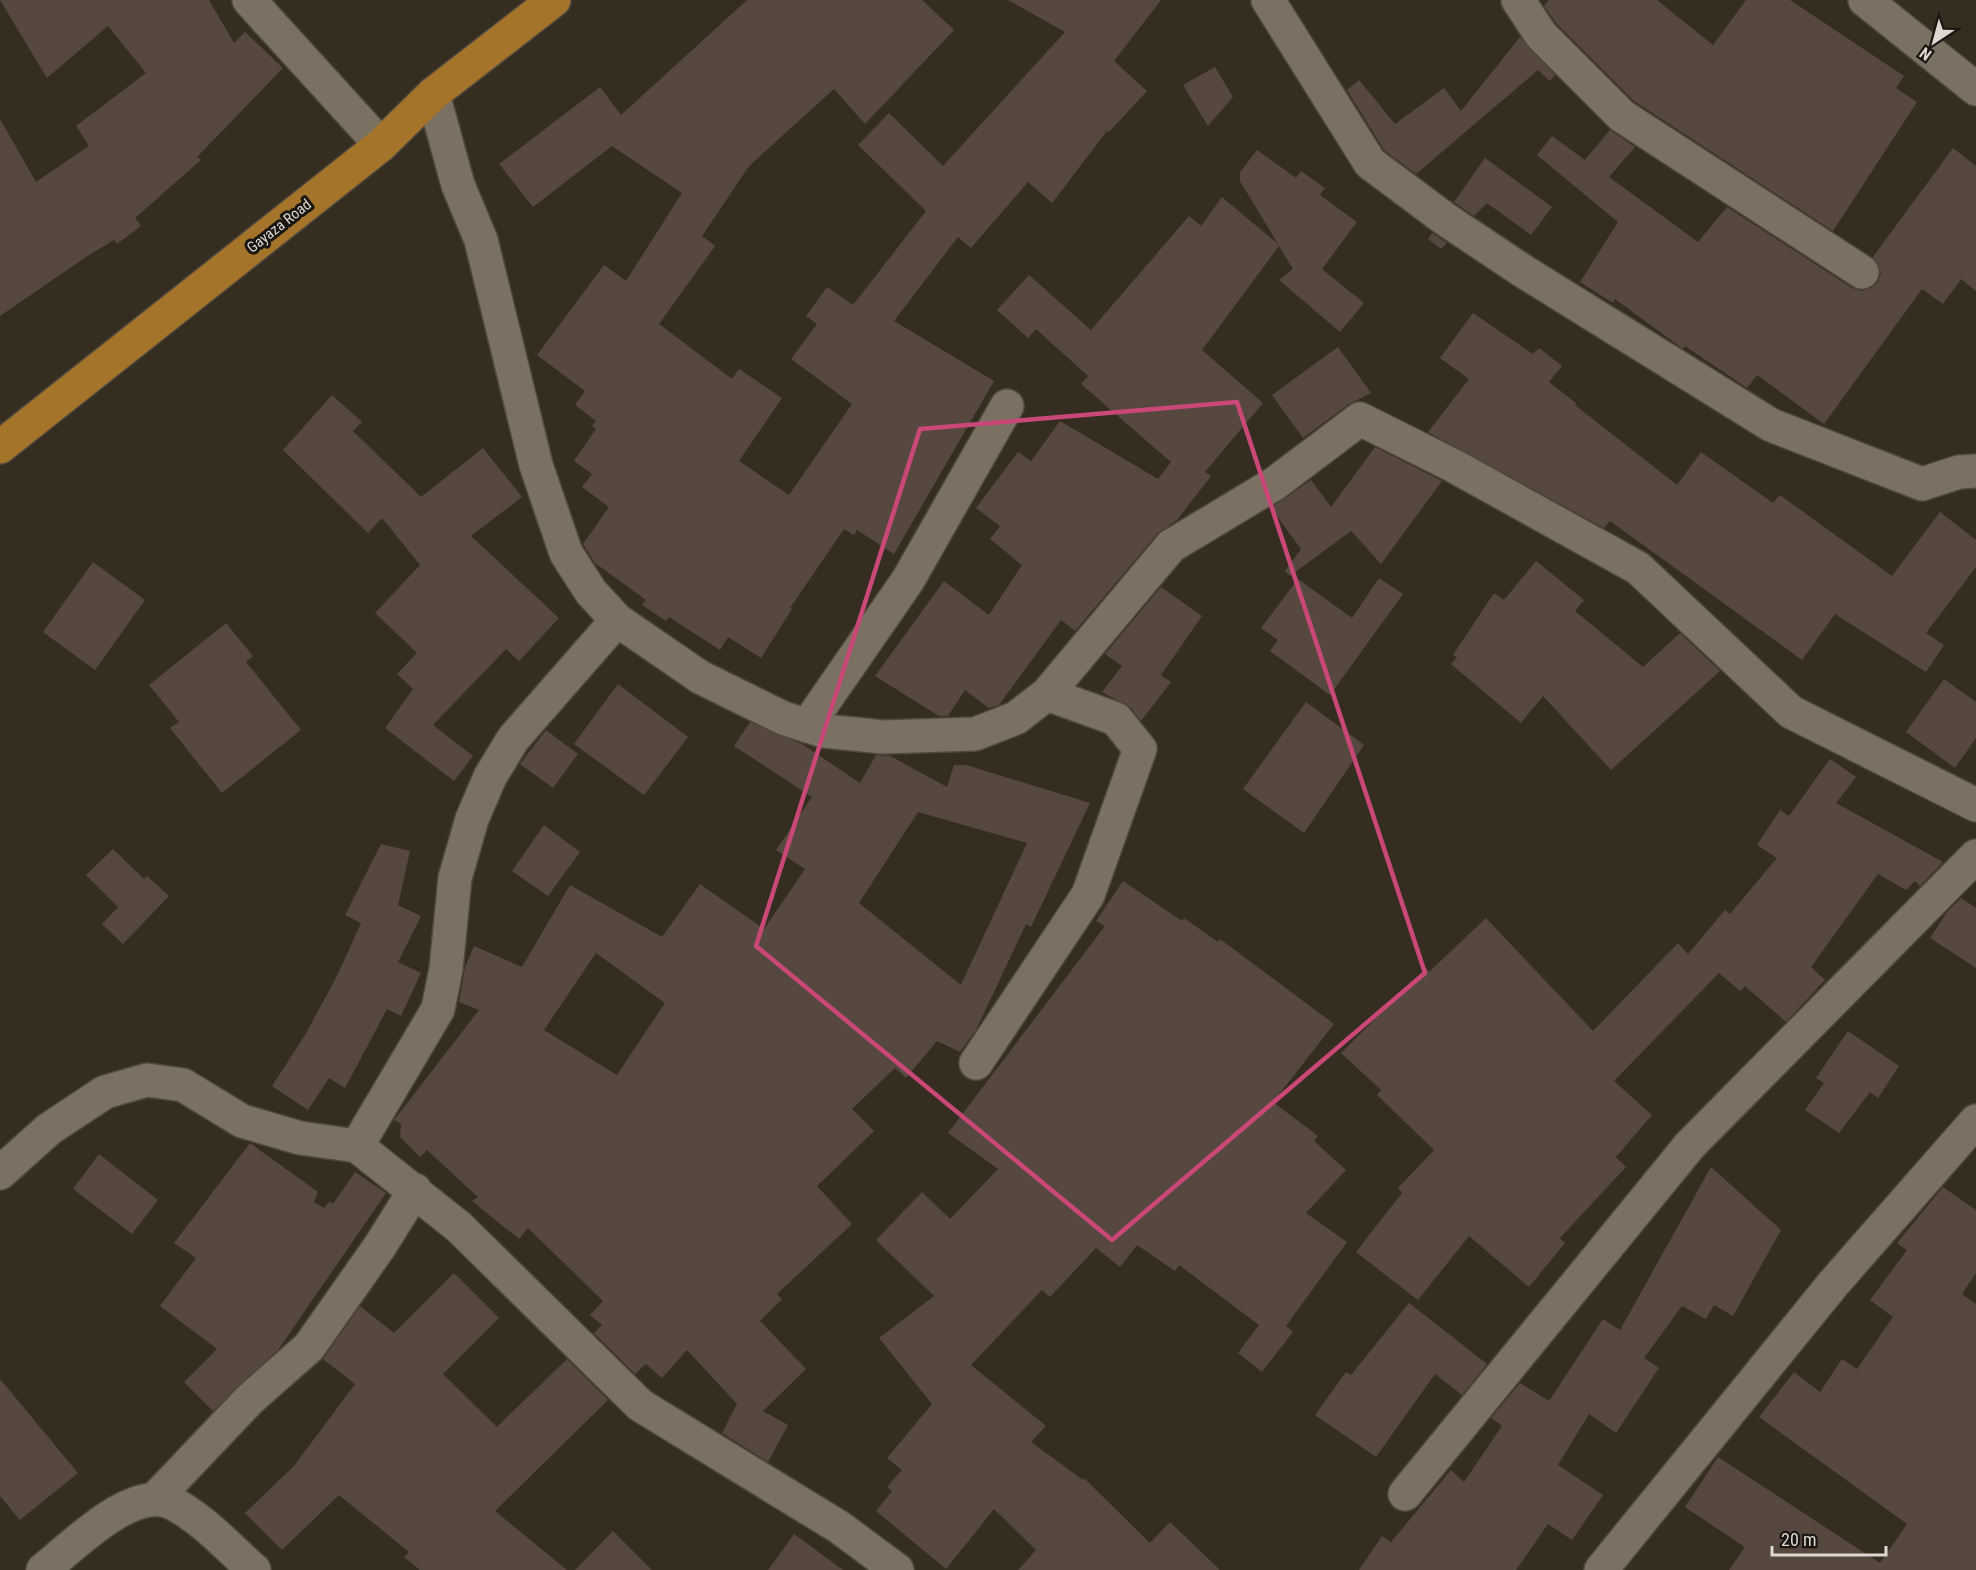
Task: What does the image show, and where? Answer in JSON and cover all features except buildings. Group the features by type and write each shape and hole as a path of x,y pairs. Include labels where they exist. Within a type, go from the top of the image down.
{"main road":[{"name":"Gayaza Road","path":"0,447 381,145 433,94 554,0"}],"street":[{"path":"249,0 381,145"},
{"path":"1268,0 1370,163 1504,258 1771,425 1922,484 1959,472 1976,471"},
{"path":"1518,0 1540,35 1622,116 1862,272"},
{"path":"1865,0 1976,89"},
{"path":"433,94 458,185 481,240 536,465 566,553 591,592 617,620 700,676 783,718 824,732 883,737 975,734 1016,718 1047,694 1171,546 1274,484 1360,419 1454,466 1638,568 1791,712 1976,805"},
{"path":"807,726 908,580 1007,406"},
{"path":"357,1146 438,1009 446,969 455,878 472,819 490,777 513,739 617,620"},
{"path":"976,1063 1088,895 1140,749 1116,719 1047,694"},
{"path":"1405,1494 1690,1145 1976,856"},
{"path":"0,1173 49,1129 105,1092 147,1080 183,1085 242,1121 300,1138 357,1146 415,1190 494,1261 640,1405 839,1527 897,1570"},
{"path":"1601,1570 1833,1284 1976,1121"},
{"path":"155,1499 249,1400 309,1347 380,1246 415,1190"},
{"path":"43,1570 105,1520 136,1501 155,1499 170,1502 189,1514 254,1570"}],"highlighted area":[{"path":"1237,402 1425,973 1112,1240 756,946 920,429"}]}
